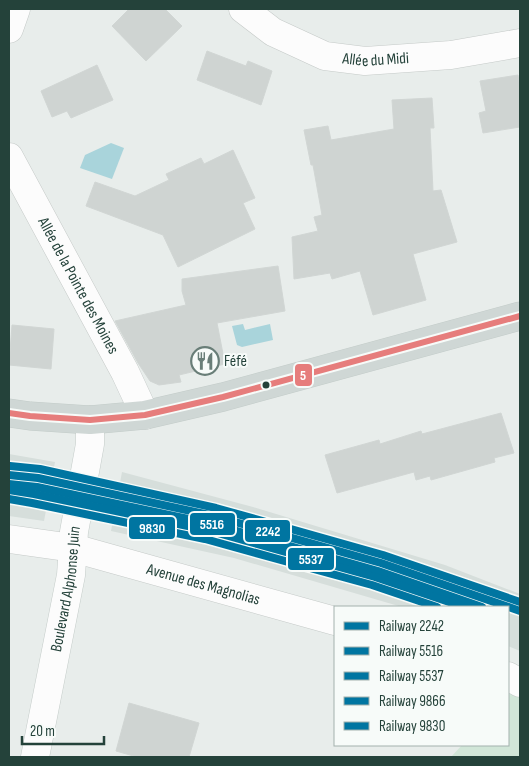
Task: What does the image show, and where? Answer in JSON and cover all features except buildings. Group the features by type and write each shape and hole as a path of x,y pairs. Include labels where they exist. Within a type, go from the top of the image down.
{"main road":[{"path":"9,413 90,420 145,415 223,398 520,316"}],"street":[{"path":"9,30 16,9"},
{"name":"Allée du Midi","path":"243,9 273,32 326,56 365,61 450,55 520,42"},
{"name":"Allée de la Pointe des Moines","path":"9,157 125,372 145,415"},
{"name":"Boulevard Alphonse Juin","path":"35,757 71,575 73,540 90,444 90,420"},
{"name":"Avenue des Magnolias","path":"9,539 73,540 334,621"},
{"path":"509,677 520,683"}],"shaded area":[{"path":"9,454 55,462 44,521 9,516"},
{"path":"122,472 253,507 445,565 520,594 520,651 509,646 509,606 399,606 234,558 111,531"}],"green space":[{"path":"509,693 520,697 520,757 451,757 461,746 509,746"}],"water":[{"path":"111,143 124,148 112,179 80,168 85,155"},
{"path":"243,324 245,330 270,324 273,340 242,347 237,345 232,326"}],"rail line":[{"name":"9866","path":"10,466 40,469 216,508 383,555 520,602"},
{"name":"2242","path":"9,475 38,478 214,516 381,563 506,606"},
{"name":"5516","path":"9,484 37,487 212,524 378,571 479,606"},
{"name":"5537","path":"9,490 207,530 375,577 461,606"},
{"name":"9830","path":"9,499 205,539 372,585 434,606"},
{"name":"2242","path":"509,607 520,611"}],"transit line":[{"name":"5","path":"9,413 90,420 145,415 223,397 520,316"}],"place":[{"name":"Féfé","path":"205,361"}]}
